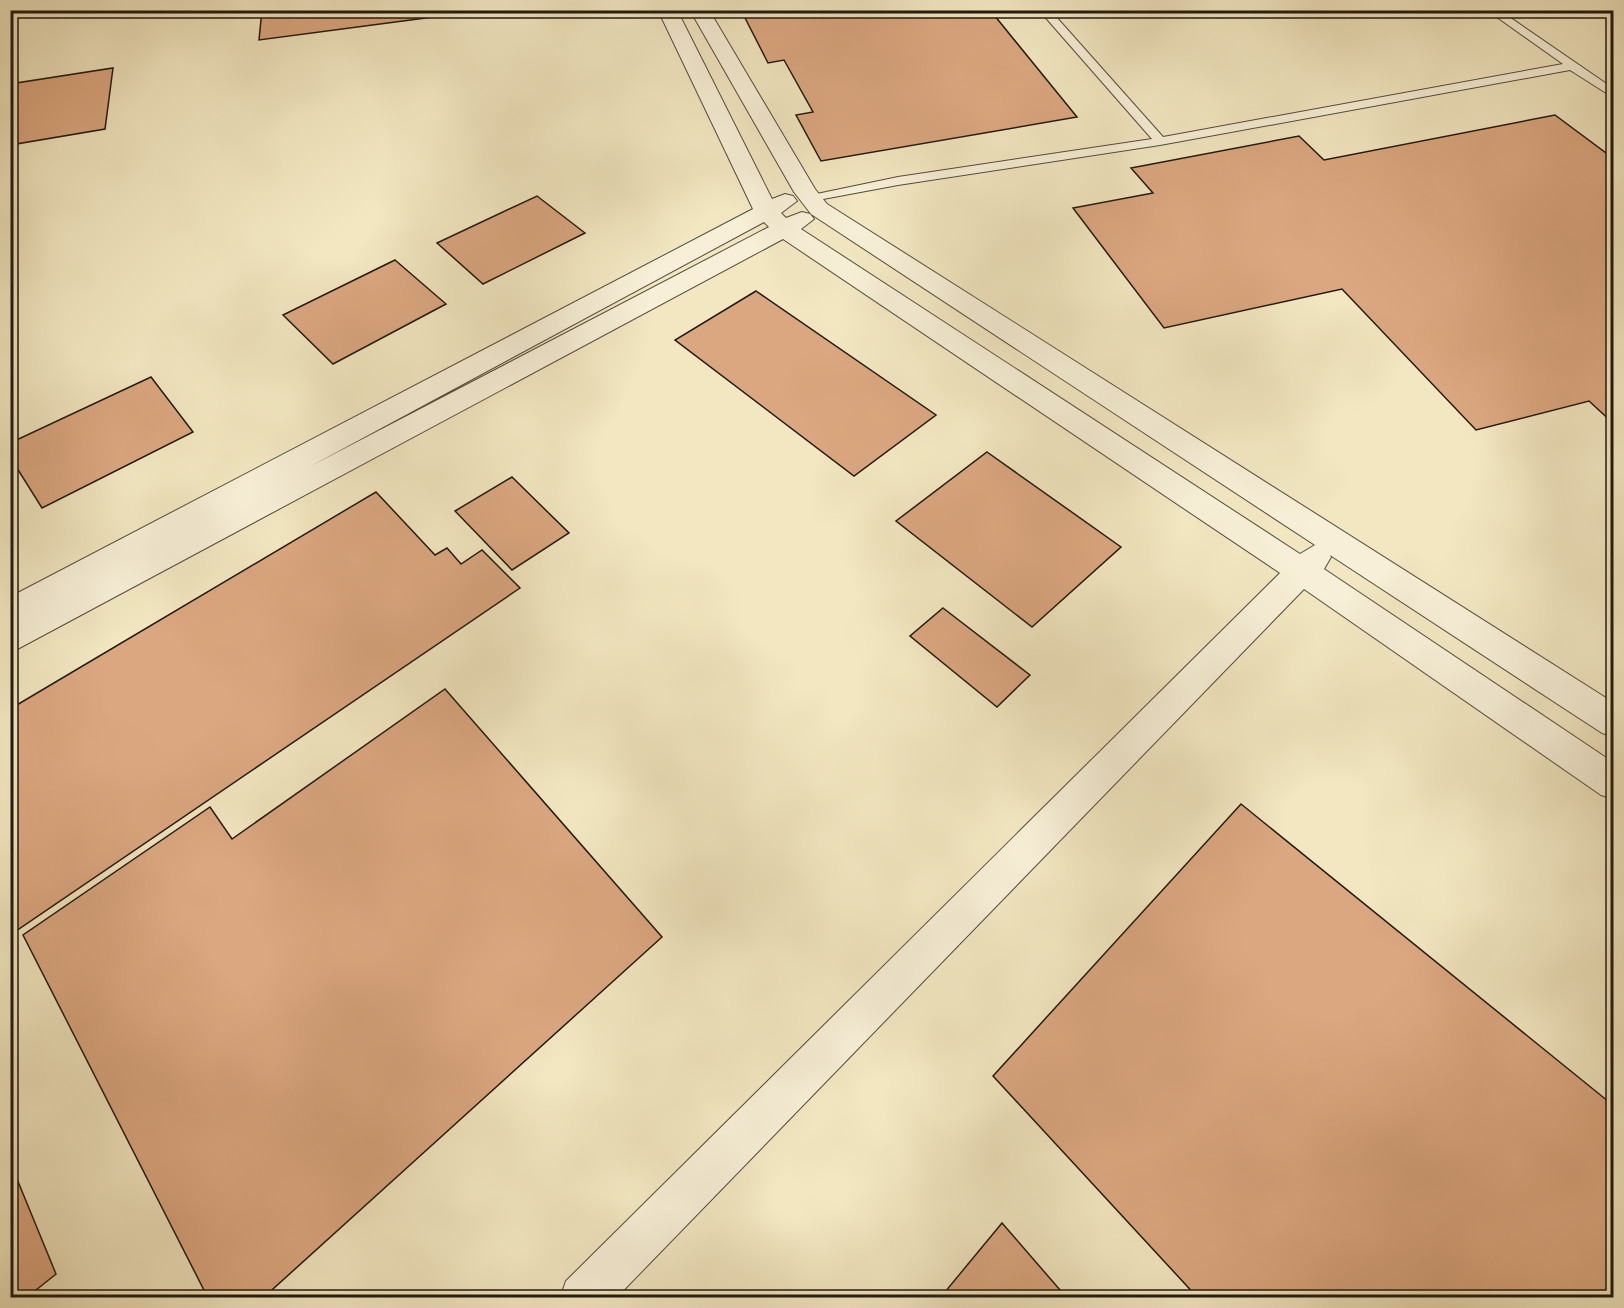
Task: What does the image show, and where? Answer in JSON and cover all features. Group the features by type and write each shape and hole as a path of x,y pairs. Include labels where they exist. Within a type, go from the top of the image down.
{"street":[{"path":"667,10 775,220 1302,571 1614,783"},
{"path":"699,10 812,200 1614,722"},
{"path":"10,639 812,200"},
{"path":"10,613 775,220"},
{"path":"583,1298 1333,540"}],"lane":[{"path":"1044,10 1160,141"},
{"path":"1492,10 1614,95"},
{"path":"812,200 898,181 1160,141 1572,66"}],"building":[{"path":"262,10 471,10 471,12 259,40"},
{"path":"741,10 990,10 1077,117 821,161 796,115 813,112 784,60 768,63"},
{"path":"1070,10 1108,10 1075,16"},
{"path":"113,68 105,129 10,145 10,84"},
{"path":"1555,115 1614,159 1614,424 1589,401 1476,430 1342,289 1164,328 1073,208 1153,193 1131,168 1299,136 1324,160"},
{"path":"537,196 585,233 483,284 437,243"},
{"path":"395,260 446,304 333,364 283,315"},
{"path":"756,291 936,415 854,476 675,340"},
{"path":"151,377 193,432 42,508 10,457 10,443"},
{"path":"987,452 1121,547 1032,627 896,521"},
{"path":"512,477 569,533 512,570 455,511"},
{"path":"376,492 435,555 447,548 461,564 482,550 520,588 10,935 10,709"},
{"path":"943,608 1030,675 997,707 910,636"},
{"path":"445,689 662,937 263,1298 208,1298 23,935 210,807 232,839"},
{"path":"1241,804 1614,1106 1614,1298 1198,1298 993,1076"},
{"path":"10,1162 56,1274 26,1298 10,1298"},
{"path":"1002,1223 1067,1298 940,1298"}]}
